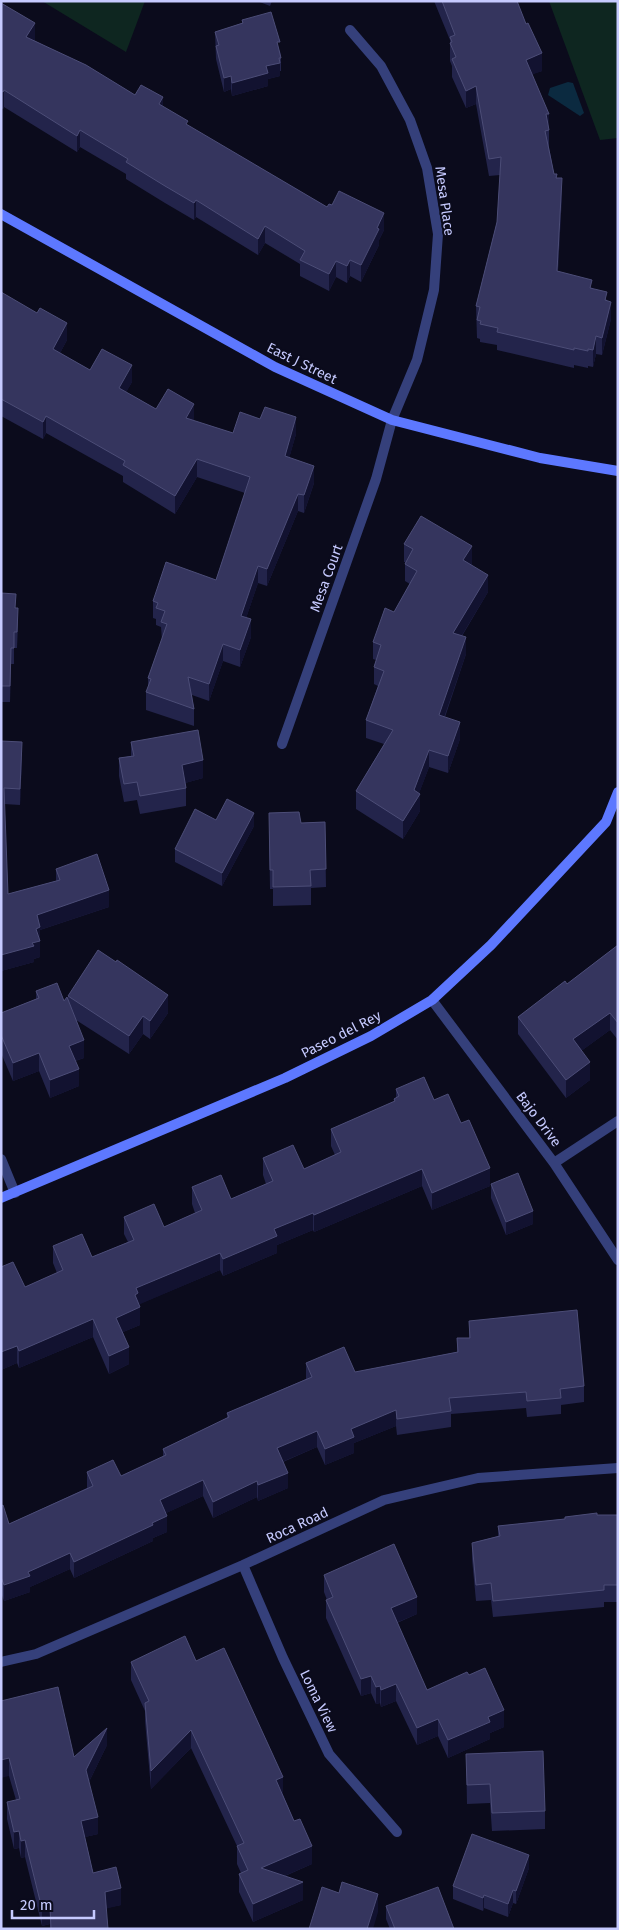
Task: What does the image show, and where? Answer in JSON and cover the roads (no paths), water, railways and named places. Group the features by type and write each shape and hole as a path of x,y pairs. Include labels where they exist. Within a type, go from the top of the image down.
{"main road":[{"name":"East J Street","path":"1,214 275,367 392,420 540,458 618,471"},
{"name":"Paseo del Rey","path":"1,1198 285,1078 371,1036 432,1000 491,945 606,822 618,792"}],"street":[{"name":"Mesa Place","path":"350,30 381,66 410,120 427,168 438,234 434,290 417,360 392,420"},
{"name":"Mesa Court","path":"282,744 376,479 392,420"},
{"name":"Bajo Drive","path":"432,1000 554,1163 618,1260"},
{"path":"554,1163 618,1121"},
{"path":"1,1159 15,1193"},
{"name":"Roca Road","path":"1,1662 36,1654 242,1565 384,1500 478,1478 618,1468"},
{"name":"Loma View","path":"242,1565 283,1658 329,1754 397,1832"}],"water":[{"path":"568,82 573,83 584,113 580,116 548,95 550,88"}]}
